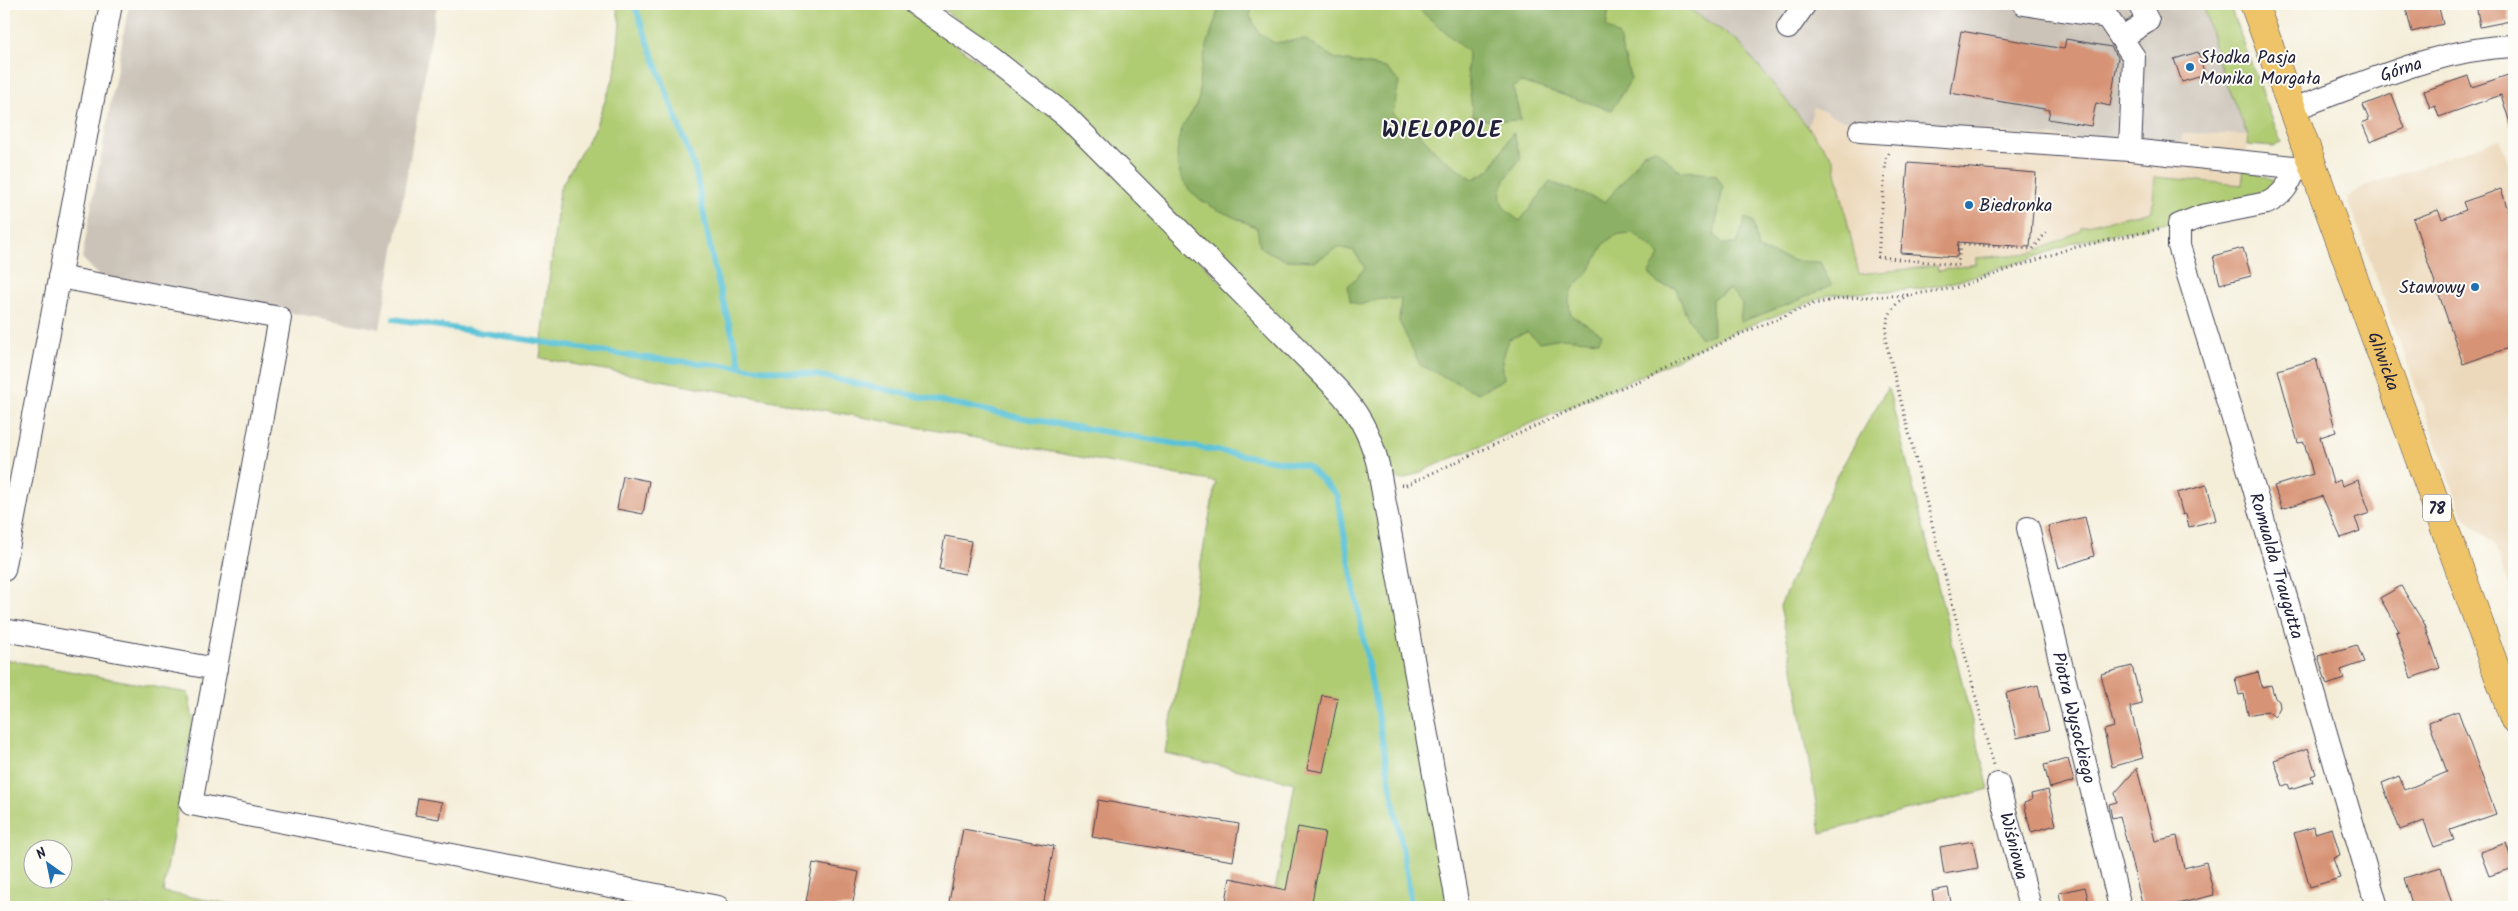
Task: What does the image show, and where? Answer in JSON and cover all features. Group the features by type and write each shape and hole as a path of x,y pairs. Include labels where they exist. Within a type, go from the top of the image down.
{"main road":[{"name":"Gliwicka","path":"2254,4 2293,109 2304,165 2514,719"}],"street":[{"path":"4,570 111,4"},
{"path":"915,4 980,49 1066,116 1335,386 1348,400 1366,426 1380,473 1458,907"},
{"path":"1788,28 1805,4"},
{"path":"2024,4 2096,10 2108,17 2134,57 2130,150"},
{"path":"2121,38 2148,21 2139,4"},
{"name":"Górna","path":"2293,109 2412,65 2464,50 2514,46"},
{"path":"1860,131 2130,150 2304,165"},
{"path":"2179,225 2202,216 2267,203 2277,198 2304,165"},
{"name":"Romualda Traugutta","path":"2179,225 2179,246 2186,272 2243,451 2377,907"},
{"path":"59,277 280,318 191,804 718,907"},
{"name":"Piotra Wysockiego","path":"2028,528 2120,907"},
{"path":"4,630 216,669"},
{"name":"Wiśniowa","path":"1998,784 2030,907"}],"path":[{"path":"1886,159 1878,258 1958,265 1960,244 2033,249 2048,230"},
{"path":"1380,473 1391,481 1406,485 1599,397 1813,304 1845,298 1909,295 1955,288 2086,244 2114,241 2179,225"},
{"path":"1909,295 1897,303 1891,312 1887,324 1886,342 1998,784"}],"shaded area":[{"path":"129,4 437,4 380,329 101,278 82,258"},
{"path":"1686,4 2203,4 2223,77 2248,135 2183,133 2181,147 1842,120 1814,107 1808,127 1738,41 1686,7"},
{"path":"1814,107 1842,120 2181,147 2183,133 2248,135 2242,185 2155,177 2152,211 2081,226 2080,231 2033,253 1976,258 1976,264 1938,271 1937,266 1859,274 1833,158 1808,127"},
{"path":"2500,139 2514,180 2514,604 2494,543 2463,516 2347,197 2368,185"}],"green space":[{"path":"616,4 900,4 1067,126 1339,402 1363,436 1453,907 1272,907 1295,783 1165,753 1216,482 540,358 560,188 595,128 615,74 620,24"},
{"path":"937,4 1686,4 1686,7 1738,41 1833,158 1859,274 1937,266 1938,271 1976,264 1976,258 2033,253 2080,231 2081,226 2152,211 2155,177 2242,185 2244,169 2280,183 2269,194 2171,222 2076,242 2027,260 1951,283 1919,289 1829,295 1713,340 1670,363 1402,480 1387,473 1370,422 1062,102"},
{"path":"1220,4 1253,4 1250,16 1259,33 1274,43 1304,39 1336,59 1386,68 1399,82 1393,114 1418,132 1439,155 1473,179 1490,170 1513,132 1521,158 1504,183 1501,198 1504,206 1520,221 1550,182 1605,202 1624,180 1643,153 1656,149 1678,170 1716,175 1723,187 1714,234 1723,244 1737,244 1745,218 1753,221 1758,249 1795,261 1820,262 1831,285 1795,302 1740,322 1742,304 1730,289 1712,299 1713,334 1700,338 1685,312 1676,288 1658,284 1649,273 1660,255 1634,233 1617,235 1604,244 1590,270 1575,286 1570,297 1571,315 1602,334 1599,341 1563,338 1539,342 1527,332 1509,339 1502,361 1504,379 1478,393 1420,365 1399,321 1401,299 1381,299 1359,305 1350,301 1348,286 1365,268 1354,251 1338,247 1316,261 1285,260 1260,247 1257,228 1210,205 1197,197 1186,186 1180,173 1177,156 1180,134 1199,97 1199,77"},
{"path":"1413,4 1610,4 1606,27 1618,35 1631,79 1612,110 1521,82 1513,88 1521,120 1490,121 1473,116 1467,70 1468,52"},
{"path":"2203,4 2229,4 2281,142 2274,147 2247,145 2248,135 2223,77"},
{"path":"1888,387 1989,789 1821,833 1792,662 1780,606 1836,477"},
{"path":"4,659 188,693 193,720 163,892 246,907 4,907"}],"building":[{"path":"2405,4 2438,4 2443,24 2412,32"},
{"path":"2476,4 2507,4 2510,21 2480,27"},
{"path":"1961,31 2064,49 2066,39 2111,47 2118,57 2110,106 2096,103 2091,126 2048,119 2050,110 1950,93"},
{"name":"Słodka Pasja Monika Morgała","path":"2198,52 2205,75 2182,82 2174,59"},
{"path":"2514,73 2514,126 2511,126 2501,95 2439,117 2435,106 2430,108 2424,91 2468,76 2472,87"},
{"path":"2392,94 2405,128 2370,142 2362,123 2369,120 2363,105"},
{"name":"Biedronka","path":"1908,163 2036,173 2030,247 1958,242 1957,257 1901,253"},
{"name":"Stawowy","path":"2501,189 2514,228 2514,346 2463,364 2413,219 2438,210 2442,219 2466,210 2463,202"},
{"path":"2243,248 2251,276 2220,284 2213,256"},
{"path":"2316,359 2336,432 2320,437 2333,483 2340,480 2342,486 2358,480 2370,513 2355,518 2360,531 2341,538 2322,496 2282,509 2274,486 2313,474 2304,442 2298,443 2278,370"},
{"path":"623,476 649,481 643,514 617,509"},
{"path":"2207,485 2216,520 2189,527 2186,514 2183,515 2177,493"},
{"path":"2085,517 2094,556 2059,568 2048,526"},
{"path":"945,536 971,541 965,574 939,569"},
{"path":"2401,586 2425,625 2440,668 2411,678 2396,632 2399,631 2380,598"},
{"path":"2357,645 2364,662 2341,670 2344,679 2327,685 2318,656"},
{"path":"2132,666 2142,704 2130,707 2143,758 2112,767 2104,730 2114,727 2101,674"},
{"path":"2258,672 2262,687 2271,685 2275,698 2279,701 2280,707 2275,717 2267,711 2248,715 2244,694 2239,695 2235,678"},
{"path":"2038,685 2049,730 2017,738 2006,693"},
{"path":"1322,695 1338,698 1323,772 1307,769"},
{"path":"2458,711 2496,814 2450,830 2454,840 2434,847 2424,821 2400,830 2382,783 2399,776 2405,790 2447,772 2429,722"},
{"path":"2308,748 2316,774 2311,776 2313,782 2290,789 2288,784 2283,786 2274,760"},
{"path":"2068,759 2074,781 2050,788 2044,765"},
{"path":"2137,768 2155,841 2177,836 2184,868 2206,862 2214,895 2165,907 2143,907 2120,816 2112,818 2109,804 2117,802 2115,793"},
{"path":"2048,790 2056,825 2031,832 2024,803 2032,800 2031,794"},
{"path":"418,798 442,802 439,819 415,815"},
{"path":"1098,800 1239,824 1233,861 1092,837"},
{"path":"1298,827 1325,832 1311,907 1225,907 1230,878 1286,890"},
{"path":"2314,827 2315,833 2332,828 2340,855 2333,858 2340,878 2310,887 2294,833"},
{"path":"963,829 1054,846 1043,907 948,907"},
{"path":"1973,841 1978,868 1944,874 1940,847"},
{"path":"2506,843 2514,868 2489,876 2480,852"},
{"path":"813,863 859,872 852,907 805,907"},
{"path":"2441,867 2453,907 2413,907 2404,878"},
{"path":"2085,887 2090,907 2062,907 2059,893"},
{"path":"1948,888 1952,907 1935,907 1932,891"}],"waterway":[{"path":"634,4 695,169 714,267 741,367"},
{"path":"394,319 638,357 811,374 1012,416 1307,466 1337,495 1408,880 1411,907"}],"place":[{"name":"Słodka Pasja Monika Morgała","path":"2190,67"},
{"name":"Biedronka","path":"1969,205"},
{"name":"Stawowy","path":"2475,287"}],"district":[{"name":"WIELOPOLE","path":"1442,129"}]}
